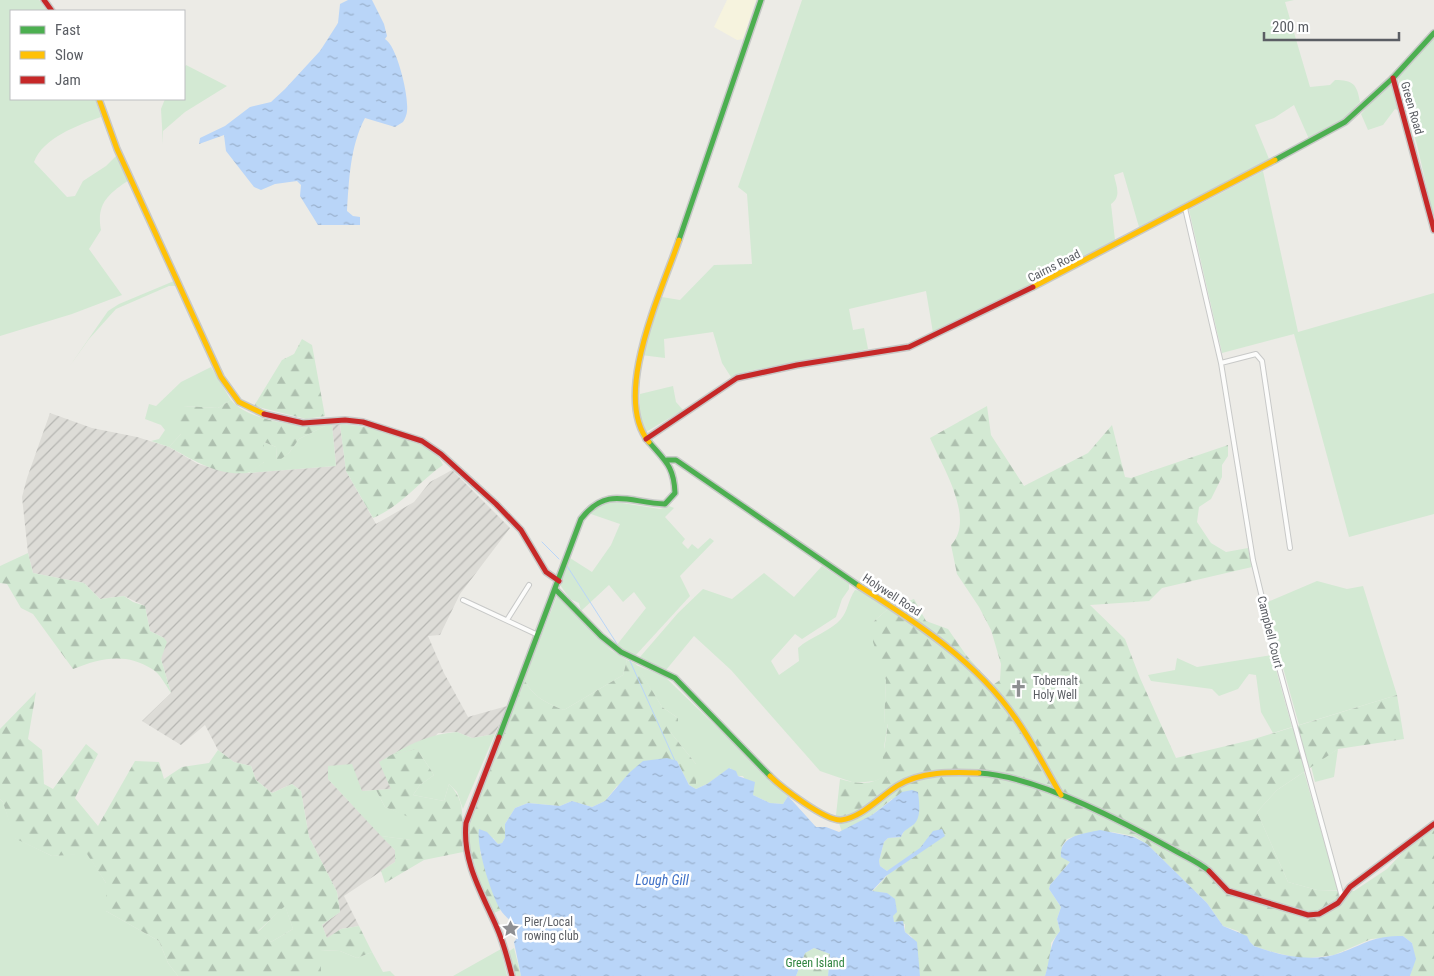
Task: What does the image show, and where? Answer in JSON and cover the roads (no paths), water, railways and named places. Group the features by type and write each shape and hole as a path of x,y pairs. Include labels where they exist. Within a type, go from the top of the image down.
{"street":[{"path":"512,976 500,936 473,876 463,835 470,810 582,519 589,507 596,500 620,498 665,504 672,499 675,493 676,482 667,460 646,439 639,428 636,409 639,352 760,0"},
{"name":"Cairns Road","path":"646,439 737,378 797,365 909,347 1070,270 1345,122 1393,78 1434,33"},
{"name":"Green Road","path":"1393,78 1434,230"},
{"path":"99,100 117,149 221,377 239,402 262,414 291,421 303,423 345,420 363,422 422,441 441,454 496,504 521,530 546,572 559,581"},
{"name":"Campbell Court","path":"1185,208 1221,363 1253,560 1278,664 1342,897"},
{"path":"1221,363 1256,354 1262,361 1290,548"},
{"name":"Holywell Road","path":"667,460 676,460 856,584 920,625 937,639 980,677 1007,706 1016,718 1061,796"},
{"path":"507,620 529,585"},
{"path":"555,589 601,636 621,652 675,678 781,787 832,818 840,820 849,818 899,785 932,774 952,772 990,774 1043,788 1170,848 1207,869 1228,891 1308,915 1319,914 1329,909 1350,887 1434,824"},
{"path":"463,600 538,635"}],"water":[{"path":"348,0 372,0 384,24 387,36 385,39 394,51 398,61 406,94 407,112 403,122 395,127 365,118 360,129 351,164 347,211 353,216 360,217 360,225 318,225 300,196 301,185 297,181 275,184 261,190 254,187 226,151 224,135 199,144 200,138 225,126 250,107 271,102 285,89 320,51 338,23 340,4"},
{"name":"Lough Gill","path":"667,758 677,761 689,785 696,789 707,784 729,768 736,771 738,776 755,782 753,795 770,803 783,804 788,796 816,827 826,827 839,832 872,815 902,792 912,790 918,792 919,810 916,822 901,837 888,838 884,842 879,861 880,866 887,871 920,848 933,831 942,829 945,836 886,876 872,891 887,893 895,899 897,912 893,916 894,922 903,921 905,932 917,942 920,976 828,976 830,954 814,948 805,953 796,976 521,976 514,942 517,938 517,926 502,912 492,892 482,858 479,829 487,832 498,844 502,843 505,838 505,824 515,808 528,803 560,806 572,801 592,807 605,801 629,773 643,761"},
{"path":"1100,830 1134,837 1147,844 1207,903 1223,926 1247,936 1254,946 1275,953 1319,958 1340,953 1384,937 1403,936 1412,943 1416,959 1410,976 1045,976 1053,942 1060,931 1057,919 1061,907 1049,889 1050,885 1070,862 1061,857 1061,850 1064,844 1073,837"}],"waterway":[{"path":"542,542 559,559"},
{"path":"567,566 619,647"},
{"path":"630,661 675,761"}],"place":[{"name":"Tobernalt Holy Well","path":"1019,688"},
{"name":"Pier/Local rowing club","path":"510,929"}],"park label":[{"name":"Green Island","path":"815,963"}]}
